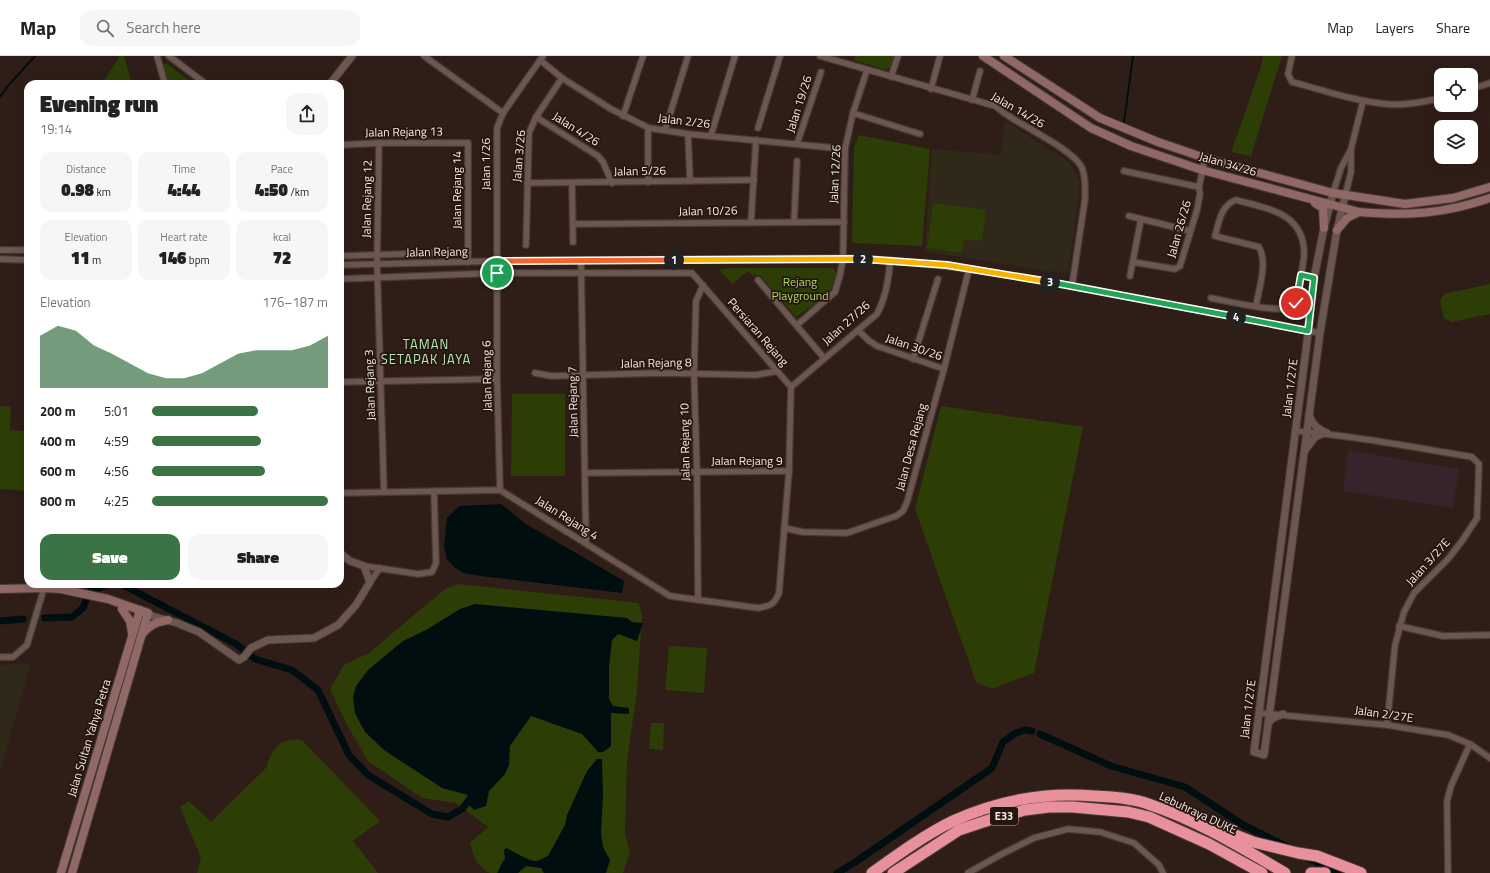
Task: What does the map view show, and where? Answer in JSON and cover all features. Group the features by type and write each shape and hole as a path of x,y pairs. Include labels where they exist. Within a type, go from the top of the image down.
{"highway":[{"name":"Lebuhraya DUKE","path":"872,873 906,849 952,822 981,810 1015,800 1048,796 1080,795 1111,797 1150,804 1207,829 1285,873"},
{"path":"1150,804 1186,813 1253,842 1317,856 1361,873"},
{"name":"Lebuhraya DUKE","path":"893,873 959,830 1025,810 1049,807 1073,807 1128,812 1149,817 1209,844 1262,873"},
{"path":"1298,853 1342,873"},
{"path":"1270,864 1293,873"},
{"path":"1312,873 1325,873"}],"main road":[{"name":"Jalan 34/26","path":"983,56 1091,128 1131,146 1202,170 1359,212 1380,214 1441,212 1490,198"},
{"name":"Jalan 34/26","path":"1004,56 1100,118 1158,142 1205,158 1333,193 1405,204 1453,198 1490,187"},
{"path":"1308,198 1323,208 1324,228"},
{"path":"1337,230 1347,218 1359,212"},
{"path":"0,589 44,590 108,599 139,613"},
{"path":"0,593 44,590"},
{"path":"92,597 122,609 149,615"},
{"path":"122,609 130,621 132,634"},
{"name":"Jalan Sultan Yahya Petra","path":"61,873 139,613"},
{"name":"Jalan Sultan Yahya Petra","path":"72,873 149,615"},
{"path":"142,635 148,628 157,622 168,620"}],"street":[{"path":"157,56 164,80"},
{"path":"170,56 201,80"},
{"path":"333,80 352,56"},
{"path":"424,56 502,113"},
{"path":"623,116 643,56"},
{"path":"665,130 688,56"},
{"path":"711,135 736,56"},
{"path":"758,128 780,56"},
{"name":"Jalan 14/26","path":"820,56 994,106 1059,147 1078,162 1082,168 1085,188 1085,210 1072,286"},
{"path":"891,76 898,56"},
{"path":"931,89 940,56"},
{"path":"1292,56 1288,74 1292,82 1363,101 1387,104 1409,103 1434,99"},
{"name":"Jalan 1/26","path":"497,261 496,128 502,113 542,58"},
{"name":"Jalan 2/26","path":"542,58 562,78 623,116 649,128 688,134 845,148"},
{"name":"Jalan 12/26","path":"797,325 834,292 840,275 843,258 845,148 853,113 867,70"},
{"path":"972,100 980,71"},
{"name":"Jalan 19/26","path":"797,144 821,72"},
{"name":"Jalan 3/26","path":"526,245 529,133 536,117 562,78"},
{"path":"1478,87 1490,83"},
{"path":"1324,228 1341,168 1351,149 1363,101"},
{"path":"853,113 920,134"},
{"name":"Jalan 4/26","path":"536,117 598,156 603,162 612,183"},
{"path":"648,132 648,182"},
{"path":"688,134 690,181"},
{"path":"751,222 756,140"},
{"name":"Jalan Rejang 13","path":"344,145 379,143 468,143"},
{"name":"Jalan Rejang 12","path":"378,264 379,143"},
{"name":"Jalan Rejang 14","path":"468,143 468,262"},
{"path":"1337,230 1351,172 1351,149"},
{"name":"Jalan 26/26","path":"1133,262 1176,269 1180,266 1200,194 1199,187 1205,158"},
{"path":"794,222 797,161"},
{"path":"1124,171 1199,187"},
{"name":"Jalan 5/26","path":"527,183 754,180"},
{"path":"572,182 573,242"},
{"path":"1211,298 1256,306 1282,310 1294,307 1296,303 1304,257 1302,241 1297,227 1280,212 1236,200 1230,202 1223,210 1215,236 1259,247 1263,254 1262,272 1256,306"},
{"path":"1129,216 1190,231"},
{"path":"1130,276 1141,219"},
{"name":"Jalan 10/26","path":"573,224 844,222"},
{"name":"Jalan 1/27E","path":"1324,228 1314,278 1254,752 1264,755 1320,333 1337,230"},
{"path":"0,250 24,250"},
{"path":"344,256 468,252"},
{"name":"Jalan Rejang","path":"344,265 497,261 843,258 890,260 969,269 1072,286 1320,333"},
{"path":"0,260 24,260"},
{"name":"Jalan 27/26","path":"791,386 877,314 888,283 890,260"},
{"name":"Jalan Rejang 6","path":"497,261 497,379 500,490"},
{"name":"Jalan Rejang 7","path":"581,261 586,543"},
{"name":"Jalan Rejang 3","path":"378,264 384,492"},
{"name":"Jalan Desa Rejang","path":"784,528 803,532 847,534 896,516 903,511 907,502 944,369 969,269"},
{"name":"Persiaran Rejang","path":"344,279 497,273 692,273 791,386"},
{"path":"1301,275 1314,278"},
{"path":"913,359 938,279"},
{"path":"758,280 824,358"},
{"name":"Jalan Rejang 10","path":"698,589 694,373 696,301 703,285"},
{"name":"Jalan 30/26","path":"858,330 868,340 877,346 944,369"},
{"name":"Jalan Rejang 8","path":"535,373 551,376 694,373 756,374 778,371"},
{"path":"344,382 497,379"},
{"path":"784,528 789,471 791,386"},
{"path":"1309,414 1315,427 1325,433"},
{"path":"1295,431 1325,433"},
{"path":"1304,451 1315,437 1325,433"},
{"name":"Jalan 3/27E","path":"1325,433 1472,457 1479,464 1477,518 1448,559 1414,593 1404,612 1399,626 1395,645 1387,725"},
{"name":"Jalan Rejang 9","path":"585,473 789,471"},
{"path":"344,493 500,490"},
{"name":"Jalan Rejang 4","path":"500,490 666,594 674,597 700,601 758,608 771,605 776,600 779,593 784,528"},
{"path":"344,556 350,561 364,566 418,574 432,572 436,563 434,491"},
{"path":"364,566 370,582"},
{"path":"149,615 168,620 199,632 239,660 244,657 251,648 268,640 314,638 338,625 356,605 380,568"},
{"path":"686,599 693,595 698,589"},
{"path":"698,589 700,601"},
{"path":"0,657 12,656 27,645 44,590"},
{"path":"1399,626 1443,636 1490,635"},
{"path":"1268,723 1274,718 1284,714 1271,703"},
{"name":"Jalan 2/27E","path":"1259,713 1284,714 1387,725 1448,735 1470,744 1490,758"},
{"path":"1448,873 1448,802 1450,786 1470,744"},
{"path":"968,873 1034,838 1068,829 1100,832 1134,843 1158,865 1163,873"}],"shaded area":[{"path":"1005,121 1070,163 1080,184 1068,274 925,251 932,149 1001,155"},
{"path":"1348,450 1459,469 1453,508 1343,491"},
{"path":"501,504 526,524 624,581 622,593 481,576 463,573 454,567 447,559 444,547 447,518 459,506"},
{"path":"475,604 627,618 632,622 643,623 637,641 618,634 612,640 609,667 609,699 613,706 629,708 629,714 611,713 611,746 603,752 598,752 582,734 531,716 510,746 509,765 505,774 489,791 486,806 474,810 465,801 468,795 442,788 384,750 365,732 355,713 353,697 356,686 368,670 403,641 426,630 460,609"},
{"path":"31,663 0,772 0,665"},
{"path":"597,759 602,759 603,796 601,832 603,847 610,860 606,873 544,873 541,868 526,866 518,873 497,873 505,859 504,850 506,848 533,861 538,861 548,856 565,825 567,815 587,771"}],"green space":[{"path":"120,56 124,56 131,80 105,80"},
{"path":"855,56 894,56 891,67 886,70 854,60"},
{"path":"1263,56 1282,56 1251,156 1231,152 1261,67"},
{"path":"164,64 167,64 189,80 167,80 163,66"},
{"path":"859,135 930,149 922,246 852,243 854,147"},
{"path":"933,203 986,210 982,241 964,239 962,253 927,248"},
{"name":"Rejang Playground","path":"833,268 837,274 831,289 819,301 796,317 760,275 753,276 748,271 732,284 719,269"},
{"path":"1490,284 1490,314 1452,322 1444,318 1440,301 1444,294"},
{"path":"512,394 565,394 565,476 511,476"},
{"path":"0,406 11,407 10,430 24,431 24,491 0,489"},
{"path":"941,406 1083,427 1034,673 992,689 976,682 915,509"},
{"path":"458,584 639,603 642,615 637,691 627,761 625,834 630,852 623,873 490,873 486,871 476,861 470,843 488,827 456,803 422,798 368,761 347,725 330,689 344,665 369,653 445,589"},
{"path":"669,646 707,648 704,693 665,690"},
{"path":"651,723 664,723 663,750 649,749"},
{"path":"288,740 302,740 380,821 353,841 378,873 197,873 201,858 180,807 189,801 211,822 266,768 271,756 282,742"}],"waterway":[{"path":"0,97 35,56"},
{"path":"1124,122 1133,56"},
{"path":"45,618 72,617 83,608 89,592 99,588"},
{"path":"129,588 236,644 255,659 292,670 318,690 349,755 368,775 432,814 448,817 462,809 473,795"},
{"path":"0,621 23,619"},
{"path":"837,873 854,863 992,768 1003,742 1014,734 1024,730 1032,731"},
{"path":"1040,734 1111,766 1185,787 1245,826 1286,846"},
{"path":"1308,858 1338,873"}],"district":[{"name":"TAMAN SETAPAK JAYA","path":"426,352"}],"route":[{"path":"497,273 497,261 843,258 918,262 1000,273 1308,331 1314,278 1301,275 1296,303"}]}
